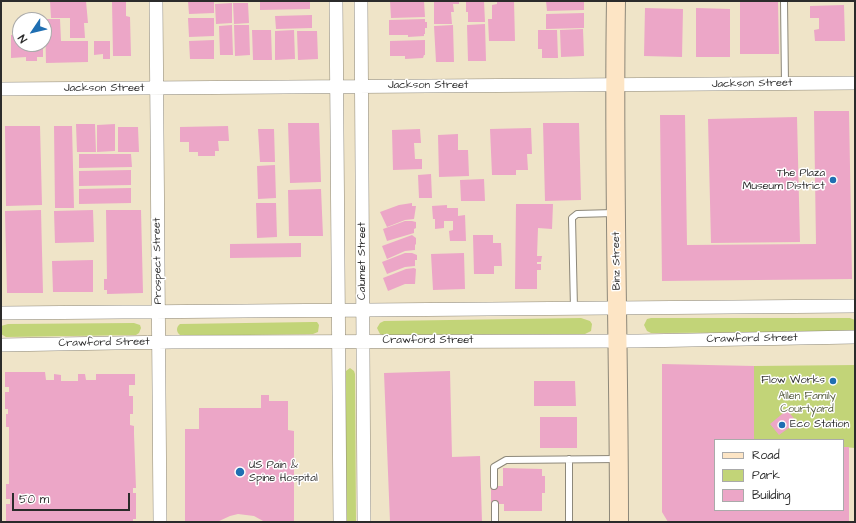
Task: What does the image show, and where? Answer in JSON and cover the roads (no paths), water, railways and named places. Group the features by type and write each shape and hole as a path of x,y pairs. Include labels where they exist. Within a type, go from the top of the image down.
{"main road":[{"name":"Binz Street","path":"616,1 615,85 619,522"}],"street":[{"name":"Prospect Street","path":"156,1 160,522"},
{"path":"336,1 340,522"},
{"name":"Calumet Street","path":"361,1 364,522"},
{"name":"Jackson Street","path":"1,90 855,83"},
{"path":"1,313 855,306"},
{"name":"Crawford Street","path":"1,344 339,341 618,341 855,337"}],"lane":[{"path":"784,1 785,84"},
{"path":"574,309 572,218 577,214 616,213"},
{"path":"569,459 569,522"},
{"path":"494,486 494,467 506,460 619,459"},
{"path":"495,504 495,522"}],"place":[{"name":"The Plaza Museum District","path":"833,180"},
{"name":"Flow Works","path":"833,381"},
{"name":"Eco Station","path":"782,425"},
{"name":"US Pain & Spine Hospital","path":"240,472"}],"park label":[{"name":"Allen Family Courtyard","path":"807,403"}]}
